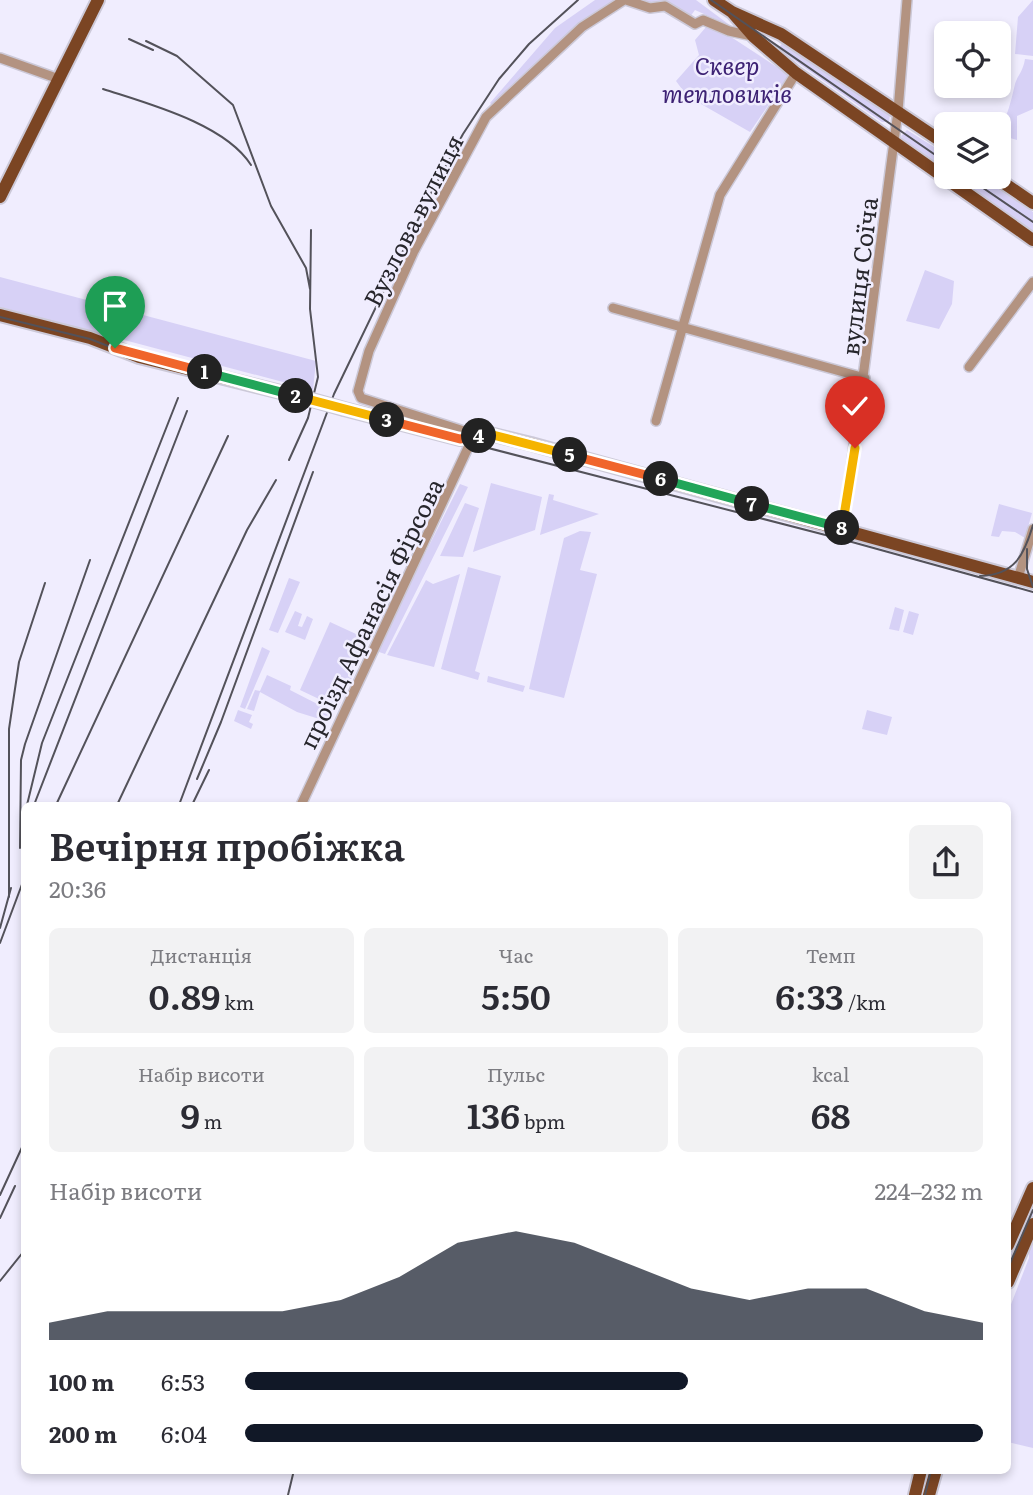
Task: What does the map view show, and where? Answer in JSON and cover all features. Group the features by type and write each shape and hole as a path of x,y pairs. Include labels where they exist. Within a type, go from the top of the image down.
{"main road":[{"path":"0,197 98,0"},
{"path":"714,0 732,12 781,34 934,136"},
{"path":"732,12 754,37 796,73 1033,240"},
{"path":"1011,188 1033,203"},
{"path":"0,315 90,338 139,357 229,378 422,430 460,439 490,434 507,438 1033,582"},
{"path":"1011,1238 1033,1188"},
{"path":"1011,1275 1033,1224"},
{"path":"915,1495 920,1474"},
{"path":"929,1495 935,1474"}],"street":[{"name":"Вузлова вулиця","path":"473,438 470,433 361,398 358,391 369,351 414,251 486,117 582,27 625,0 650,8 665,6 695,24 704,19 729,31 754,37"},
{"name":"вулиця Соїча","path":"843,528 865,378 898,111 907,0"},
{"path":"0,58 59,79"},
{"path":"656,421 720,195 796,73"},
{"path":"969,368 1033,282"},
{"path":"613,308 865,378"},
{"name":"проїзд Афанасія Фірсова","path":"302,802 473,438"},
{"path":"1018,578 1033,529"}],"green space":[{"path":"595,0 621,0 493,106 490,103 555,28"},
{"path":"633,0 696,0 731,26 695,10 687,21 662,6 644,8"},
{"path":"1033,0 1033,56 1015,54 1018,17"},
{"name":"Сквер тепловиків","path":"706,27 728,35 789,75 750,132 687,96 676,81 699,55 695,40"},
{"path":"783,42 890,115 889,122 882,122 778,49"},
{"path":"1025,59 1033,60 1033,109 1017,116 1017,140 1011,138 1011,112 1008,112"},
{"path":"907,130 934,147 934,163 902,140 901,136"},
{"path":"971,189 998,189 1033,212 1033,233"},
{"path":"925,270 954,281 952,304 939,329 906,321"},
{"path":"0,277 316,361 313,390 0,307"},
{"path":"491,483 542,497 535,530 473,552"},
{"path":"460,484 468,487 385,654 376,651"},
{"path":"549,494 554,495 553,500 599,514 540,535"},
{"path":"465,503 479,508 463,557 440,556"},
{"path":"999,504 1032,513 1025,538 1015,532 1002,531 999,537 991,536"},
{"path":"580,531 591,532 580,570 597,574 564,698 529,689 564,538"},
{"path":"468,567 501,576 475,671 480,673 478,680 441,669"},
{"path":"460,574 434,667 387,655 426,580 433,584"},
{"path":"289,578 300,582 278,633 269,630"},
{"path":"895,607 904,610 899,631 889,629"},
{"path":"295,611 302,614 298,626 302,627 307,616 313,619 305,640 285,632"},
{"path":"909,611 919,614 913,635 903,632"},
{"path":"330,622 369,640 338,708 300,690"},
{"path":"262,647 270,651 245,709 240,707"},
{"path":"267,675 291,686 290,690 333,712 329,722 297,712 260,692 254,711 247,709 255,690 260,691"},
{"path":"488,676 525,686 523,692 487,682"},
{"path":"238,710 252,715 249,722 253,724 251,729 234,721"},
{"path":"867,710 892,717 887,735 862,729"},
{"path":"1033,1195 1033,1216 1011,1267 1011,1244"},
{"path":"1033,1234 1033,1448 1011,1443 1011,1304 1029,1258"}],"tram line":[{"path":"711,0 934,154"},
{"path":"985,189 1033,222"},
{"path":"0,317 90,339 139,358 841,539 1033,592"},
{"path":"980,576 992,575 1010,567 1022,554 1033,525"},
{"path":"1027,549 1027,569 1033,587"},
{"path":"1011,1261 1033,1210"},
{"path":"925,1495 930,1474"}],"railway":[{"path":"180,802 334,394 429,197 463,134 499,79 529,44 578,0"},
{"path":"129,39 153,50"},
{"path":"146,41 177,56 233,105 271,206 306,268 310,289"},
{"path":"103,89 163,109 205,127 239,151 251,165"},
{"path":"289,460 308,418 318,377 310,309 311,230"},
{"path":"28,802 42,743 178,398"},
{"path":"35,802 187,411"},
{"path":"57,802 228,436"},
{"path":"197,779 221,722 313,472"},
{"path":"118,802 247,530 276,480"},
{"path":"20,848 21,760 90,560"},
{"path":"9,897 9,729 19,662 45,583"},
{"path":"193,802 209,770"},
{"path":"0,943 21,887"},
{"path":"0,928 11,888"},
{"path":"0,1195 21,1150"},
{"path":"0,1218 15,1186"},
{"path":"0,1281 21,1255"},
{"path":"288,1495 293,1474"}],"route":[{"path":"115,348 139,357 229,378 422,430 464,439 490,434 528,443 843,528 855,448"}]}
